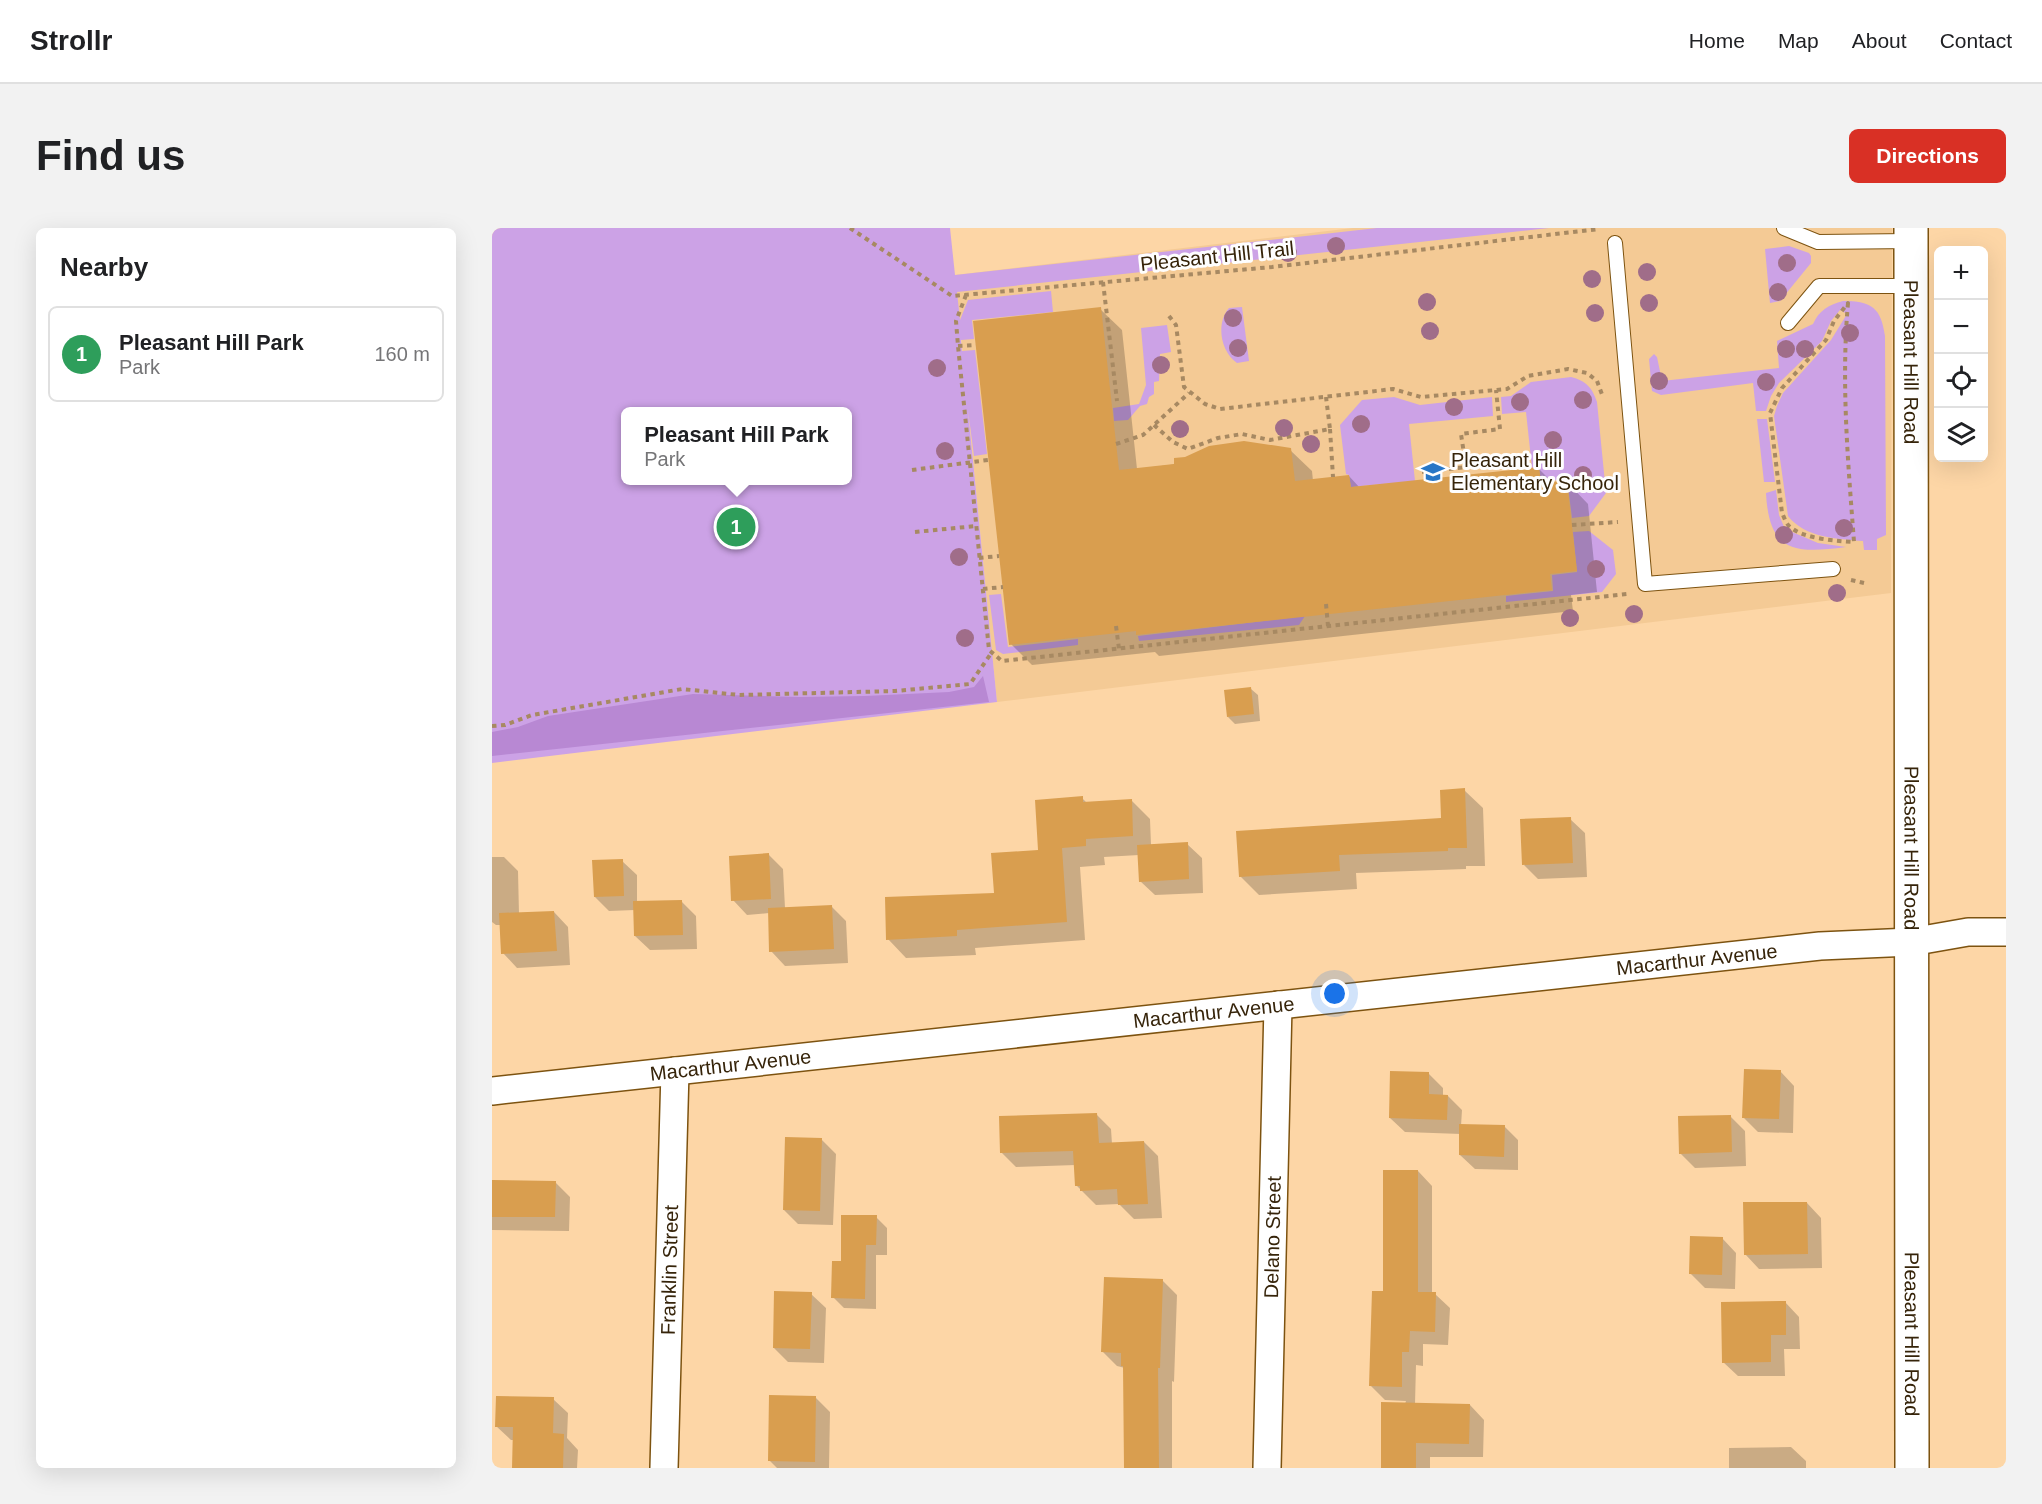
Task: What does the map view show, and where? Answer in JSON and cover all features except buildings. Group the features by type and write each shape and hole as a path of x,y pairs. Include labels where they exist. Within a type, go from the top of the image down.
{"street":[{"name":"Pleasant Hill Road","path":"1911,235 1912,1468"},
{"name":"Macarthur Avenue","path":"492,1091 1820,946 1911,942 1968,932 2006,932"},
{"name":"Delano Street","path":"1267,1468 1278,1005"},
{"name":"Franklin Street","path":"664,1468 675,1071"}],"lane":[{"path":"1784,228 1818,242 1911,235"},
{"path":"1615,243 1645,584 1836,575"},
{"path":"1788,323 1819,286 1911,286"}],"path":[{"name":"Pleasant Hill Trail","path":"850,228 952,296 1272,267 1606,228"},
{"path":"1103,282 1117,401"},
{"path":"966,295 956,321 958,346 989,650 1002,661 1627,594 1636,598"},
{"path":"1848,303 1844,349 1844,392 1854,542 1831,541 1789,526 1782,513 1770,413 1782,388 1826,340 1834,321 1848,303"},
{"path":"1169,316 1176,325 1184,387 1205,404 1220,409 1393,388 1421,397 1496,390 1507,388 1528,376 1568,369 1587,373 1597,381 1603,393 1604,404"},
{"path":"958,346 976,345"},
{"path":"1422,472 1466,467 1461,434 1500,429 1496,390"},
{"path":"1116,444 1143,435 1189,393"},
{"path":"1326,397 1333,477"},
{"path":"1154,425 1173,442 1188,449 1218,438 1242,434 1270,440 1330,429"},
{"path":"912,470 988,460"},
{"path":"1572,525 1618,522 1620,532"},
{"path":"915,532 976,526"},
{"path":"980,558 999,556"},
{"path":"1836,575 1864,583"},
{"path":"1626,584 1627,594"},
{"path":"982,589 1003,587"},
{"path":"1326,604 1328,626"},
{"path":"1116,626 1119,649"},
{"path":"492,726 505,725 532,715 682,689 740,695 895,691 970,684 992,652"}],"shaded area":[{"path":"492,228 950,228 955,275 1377,228 1549,228 957,292 960,320 968,300 1051,291 1053,312 972,320 974,339 961,340 962,351 975,350 987,454 974,456 968,410 997,702 492,763"},
{"name":"Pleasant Hill Elementary School","path":"1353,228 1892,228 1891,593 997,702 955,275"},
{"path":"1789,246 1809,253 1811,263 1780,301 1770,303 1765,249"},
{"path":"1843,301 1853,301 1873,308 1881,319 1885,336 1886,535 1877,539 1877,550 1864,550 1863,541 1813,533 1803,529 1788,516 1774,416 1783,393 1831,340 1847,314 1840,310 1831,321 1822,341 1779,383 1766,411 1756,411 1753,383 1661,395 1652,391 1649,359 1654,354 1657,357 1662,381 1779,368 1777,341 1813,324 1825,309"},
{"path":"1242,307 1249,361 1237,363 1227,351 1221,329 1222,321 1229,308"},
{"path":"1167,325 1171,352 1160,354 1159,381 1154,382 1154,394 1149,397 1147,404 1140,406 1128,420 1114,421 1113,408 1139,404 1146,385 1141,328"},
{"path":"1571,377 1588,385 1597,402 1606,493 1589,516 1572,518 1567,479 1541,482 1539,468 1532,468 1526,412 1502,414 1501,397 1511,396 1531,382"},
{"path":"1394,397 1420,405 1492,397 1493,416 1409,424 1415,481 1351,487 1349,475 1346,474 1340,425 1362,400"},
{"path":"1757,419 1767,419 1775,482 1764,482"},
{"path":"1776,490 1779,515 1785,529 1818,543 1846,547 1799,549 1779,538 1772,527 1766,493"},
{"path":"1589,531 1613,550 1616,574 1602,592 1506,602 1506,596 1553,591 1552,575 1577,572 1573,532"},
{"path":"1001,594 1008,647 1078,639 1078,645 1003,654 996,650 989,595"},
{"path":"1305,616 1299,625 1139,641 1138,636"},
{"path":"983,676 989,702 492,756 492,732 518,727 548,716 693,694 799,697 949,692 974,687"}],"place":[{"name":"Pleasant Hill Elementary School","path":"1433,472"},
{"name":"Pleasant Hill Park","path":"736,527"}]}
